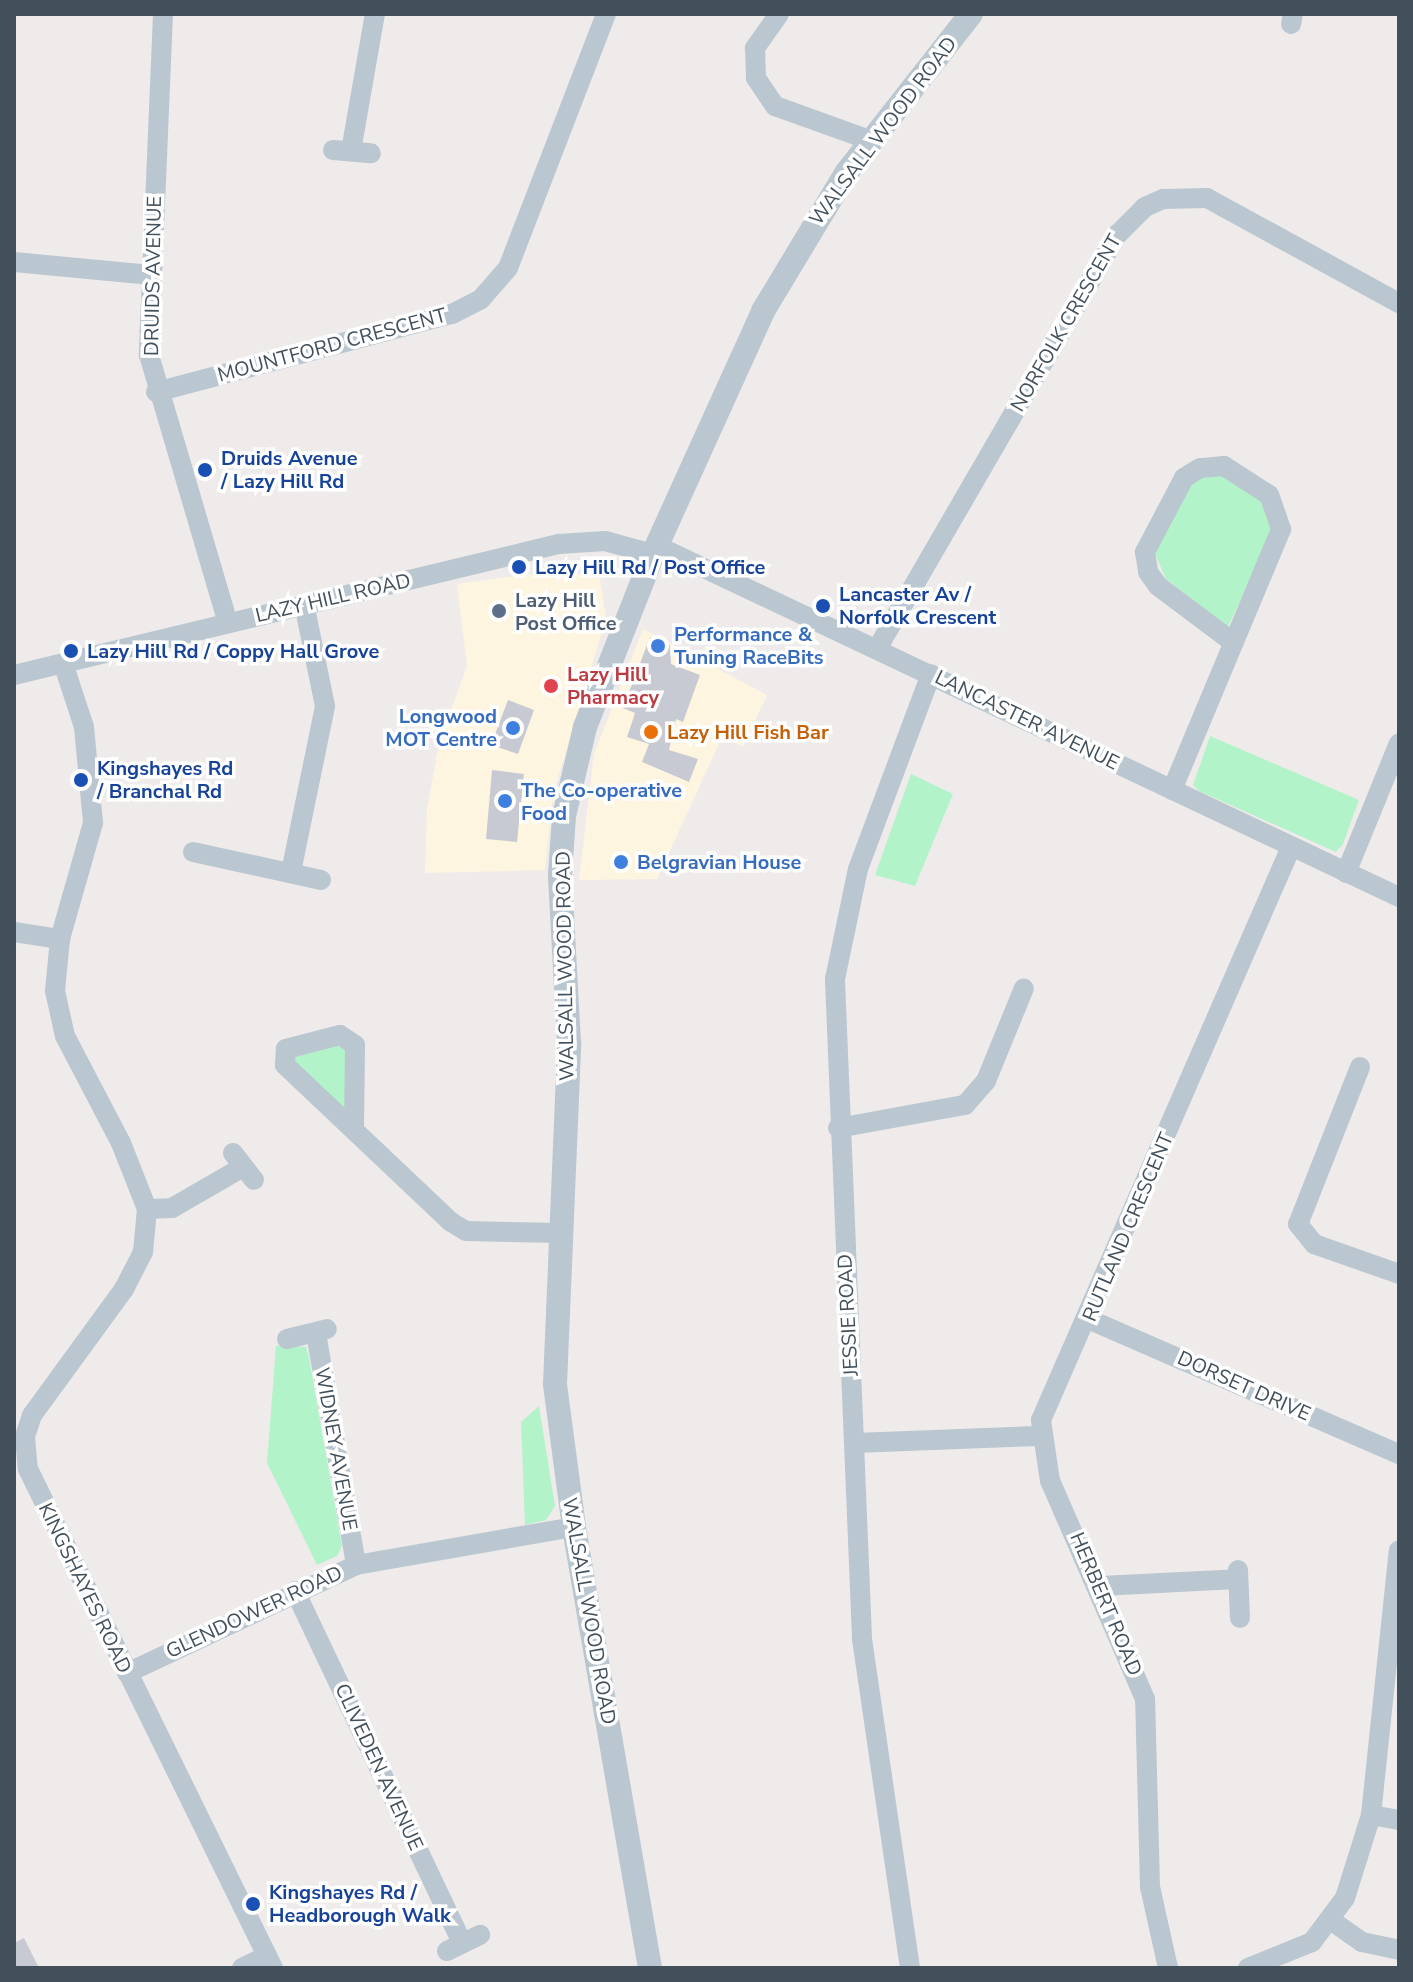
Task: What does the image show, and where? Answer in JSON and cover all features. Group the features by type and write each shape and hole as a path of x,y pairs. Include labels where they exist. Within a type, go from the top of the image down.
{"street":[{"name":"DRUIDS AVENUE","path":"163,14 149,355 156,392 228,623"},
{"path":"352,151 375,14"},
{"name":"MOUNTFORD CRESCENT","path":"156,392 452,314 481,299 508,268 606,14"},
{"path":"779,14 755,48 756,78 775,106 872,141"},
{"name":"WALSALL WOOD ROAD","path":"650,1968 574,1527 555,1384 569,1043 560,875 564,816 585,727 653,554 789,261 872,141 971,14"},
{"name":"NORFOLK CRESCENT","path":"877,649 1118,234 1145,207 1163,199 1207,198 1399,303"},
{"path":"14,262 151,275"},
{"path":"1172,790 1230,640 1281,529 1278,511 1269,495 1224,466 1200,468 1184,478 1145,552 1148,572 1158,586 1230,640"},
{"name":"LAZY HILL ROAD","path":"14,675 64,666 304,604 559,544 605,541 653,554"},
{"name":"LANCASTER AVENUE","path":"653,554 670,552 1399,897"},
{"path":"291,872 325,706 304,604"},
{"name":"KINGSHAYES ROAD","path":"64,666 86,740 93,823 60,939 55,991 65,1036 121,1143 147,1209 143,1252 124,1289 32,1415 25,1437 28,1469 270,1962"},
{"name":"JESSIE ROAD","path":"910,1968 862,1638 838,1128 835,979 843,925 931,674"},
{"path":"1346,873 1399,743"},
{"name":"RUTLAND CRESCENT","path":"1040,1436 1041,1420 1088,1319 1291,847"},
{"path":"193,852 321,880"},
{"path":"14,932 60,939"},
{"path":"838,1128 965,1105 986,1081 1023,988"},
{"path":"354,1129 355,1045 340,1035 286,1049 285,1065 459,1228 560,1233"},
{"path":"1361,1067 1298,1224 1314,1244 1399,1274"},
{"path":"147,1209 172,1208 244,1167"},
{"name":"DORSET DRIVE","path":"1088,1319 1399,1454"},
{"name":"WIDNEY AVENUE","path":"287,1339 322,1331 356,1565"},
{"path":"855,1443 1040,1436"},
{"name":"HERBERT ROAD","path":"1040,1436 1050,1481 1101,1586 1145,1699 1150,1887 1168,1968"},
{"name":"GLENDOWER ROAD","path":"127,1673 295,1591 356,1565 574,1527"},
{"path":"1248,1968 1295,1953 1332,1921 1371,1815 1399,1550"},
{"path":"1101,1586 1237,1574 1240,1618"},
{"name":"CLIVEDEN AVENUE","path":"295,1591 463,1943"},
{"path":"1371,1815 1399,1820"},
{"path":"1332,1921 1362,1942 1399,1950"},
{"path":"242,1968 270,1962"}],"shaded area":[{"path":"561,570 600,579 606,619 553,794 545,870 425,873 427,810 439,743 467,666 457,584"},
{"path":"643,629 767,695 743,747 722,737 657,879 579,880 594,754"}],"green space":[{"path":"1222,474 1262,499 1273,529 1228,627 1166,579 1153,549 1188,484 1202,475"},
{"path":"1210,736 1359,800 1343,844 1336,852 1199,791 1193,785"},
{"path":"911,774 953,794 915,886 875,875"},
{"path":"335,1044 349,1052 349,1108 343,1111 291,1062 293,1055"},
{"path":"276,1346 306,1347 309,1357 342,1546 337,1556 317,1565 267,1463"},
{"path":"539,1406 555,1506 546,1520 525,1525 521,1422"}],"building":[{"path":"650,637 670,645 671,664 700,675 683,722 676,719 669,750 698,759 689,782 642,762 649,744 627,737 635,713 623,708"},
{"name":"Longwood MOT Centre","path":"508,700 534,710 518,754 491,745"},
{"name":"The Co-operative Food","path":"492,770 524,774 517,842 486,839"},
{"path":"24,1938 39,1968 14,1968 14,1943"}],"place":[{"name":"Druids Avenue / Lazy Hill Rd","path":"205,470"},
{"name":"Lazy Hill Rd / Post Office","path":"519,567"},
{"name":"Lancaster Av / Norfolk Crescent","path":"823,606"},
{"name":"Lazy Hill Post Office","path":"499,611"},
{"name":"Performance & Tuning RaceBits","path":"658,646"},
{"name":"Lazy Hill Rd / Coppy Hall Grove","path":"71,651"},
{"name":"Lazy Hill Pharmacy","path":"551,686"},
{"name":"Longwood MOT Centre","path":"513,728"},
{"name":"Lazy Hill Fish Bar","path":"651,732"},
{"name":"Kingshayes Rd / Branchal Rd","path":"81,780"},
{"name":"The Co-operative Food","path":"505,801"},
{"name":"Belgravian House","path":"621,862"},
{"name":"Kingshayes Rd / Headborough Walk","path":"253,1904"}]}
